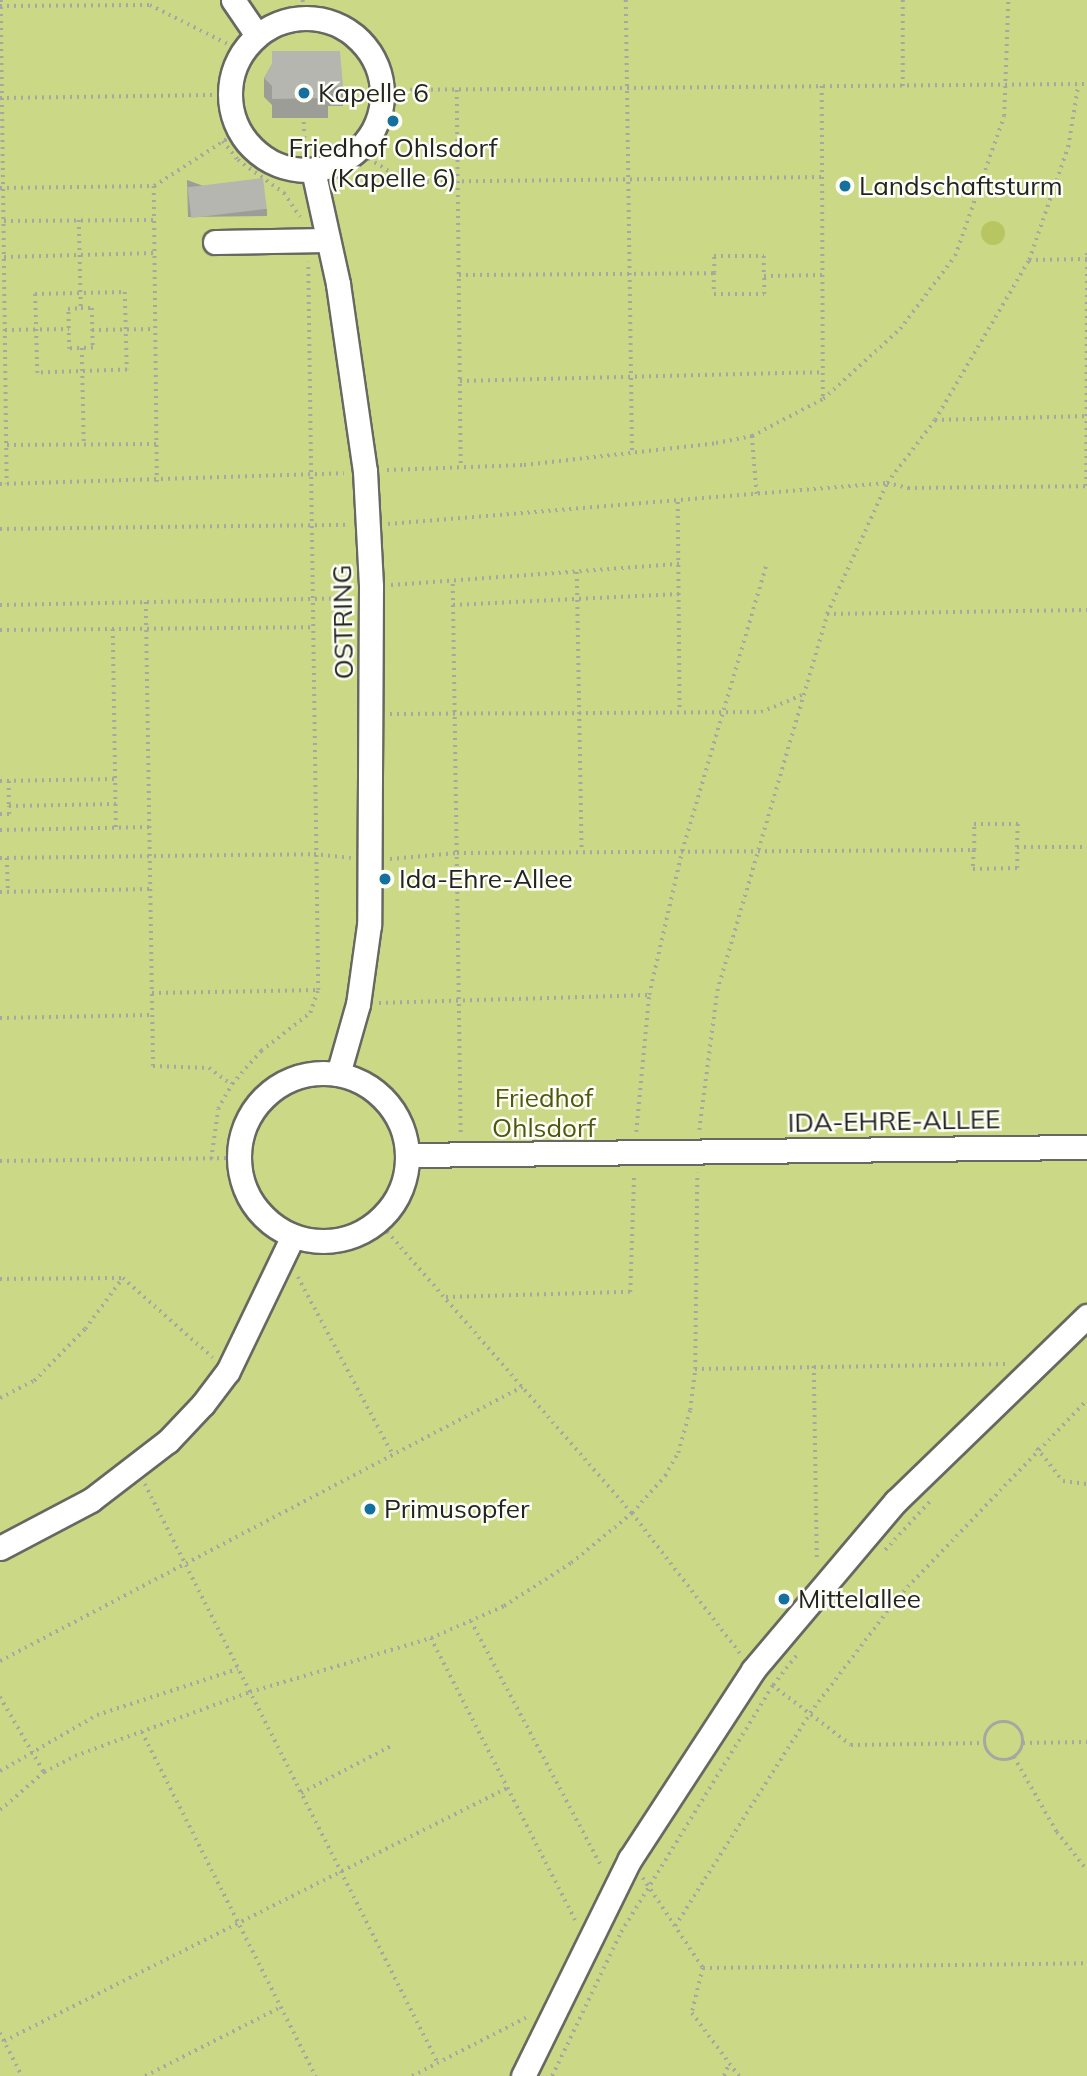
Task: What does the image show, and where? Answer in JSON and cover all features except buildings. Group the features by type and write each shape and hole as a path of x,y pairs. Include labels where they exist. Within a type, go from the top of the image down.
{"street":[{"path":"233,0 249,43"},
{"path":"303,9 355,36 373,58 382,90 376,123 357,151 336,164 309,170 267,159 231,136 229,95 249,43 303,9"},
{"name":"OSTRING","path":"309,170 318,240 365,471 369,525 374,714 373,860 358,1004 338,1074"},
{"path":"215,242 318,240"},
{"path":"309,1074 338,1074 365,1084 387,1102 402,1127 408,1155 405,1180 395,1202 378,1221 338,1240 290,1246 253,1205 242,1181 239,1158 244,1127 259,1102 282,1084 309,1074"},
{"name":"IDA-EHRE-ALLEE","path":"408,1155 1087,1147"},
{"path":"0,1548 91,1500 168,1441 228,1371 290,1246"},
{"path":"523,2076 555,2003 630,1859 753,1670 895,1501 1034,1363 1087,1316"}],"path":[{"path":"1,0 4,221 2,291 7,484"},
{"path":"626,0 632,455"},
{"path":"902,0 903,87"},
{"path":"0,484 311,477 365,471 461,468 632,455 752,436 822,399 900,329 955,256 995,147 1007,85 1008,0"},
{"path":"0,6 150,5 249,43"},
{"path":"382,90 1087,84"},
{"path":"1078,85 1068,147 1029,260 1085,259"},
{"path":"822,86 822,399"},
{"path":"457,90 461,468"},
{"path":"2,98 229,95"},
{"path":"304,122 309,170"},
{"path":"2,188 154,186 231,136 238,160 284,193 318,240 311,477 314,854 318,990 310,1013 261,1051 232,1084 218,1110 211,1159"},
{"path":"357,151 406,182 821,177"},
{"path":"154,186 157,482"},
{"path":"79,220 81,308"},
{"path":"4,221 155,220"},
{"path":"0,529 369,525 678,502 887,482 908,488 1086,486 1087,252"},
{"path":"4,257 155,253"},
{"path":"714,256 764,256 764,294 714,294 714,273 714,256"},
{"path":"459,275 714,273"},
{"path":"764,275 822,275"},
{"path":"125,292 126,329 127,370 37,373 35,294 125,292"},
{"path":"81,308 92,308 93,348 69,349 68,309 81,308"},
{"path":"5,330 69,329"},
{"path":"92,330 155,329"},
{"path":"82,348 84,444"},
{"path":"460,381 822,372"},
{"path":"935,420 1086,416"},
{"path":"752,436 757,495"},
{"path":"7,445 158,444"},
{"path":"678,502 680,712"},
{"path":"0,605 313,598 680,564"},
{"path":"446,1297 630,1292 634,1152 649,995 682,851 766,566"},
{"path":"577,572 582,851"},
{"path":"453,583 461,1154"},
{"path":"453,606 680,594"},
{"path":"146,602 153,1066 209,1068 232,1084"},
{"path":"827,614 1087,610"},
{"path":"0,630 313,627"},
{"path":"113,629 116,828"},
{"path":"374,714 761,712 802,695"},
{"path":"0,781 115,779"},
{"path":"0,814 9,814 9,781"},
{"path":"9,806 116,804"},
{"path":"974,824 1018,824 1017,847 1017,869 974,869 974,824"},
{"path":"0,830 150,827"},
{"path":"1017,847 1087,847"},
{"path":"0,858 314,854 373,860 457,853 974,850"},
{"path":"7,858 8,892"},
{"path":"0,892 150,889"},
{"path":"152,993 318,990"},
{"path":"358,1004 649,995"},
{"path":"0,1018 152,1015"},
{"path":"0,1161 239,1158"},
{"path":"378,1221 632,1513 753,1670 851,1745 984,1743"},
{"path":"290,1246 393,1455"},
{"path":"0,1398 34,1381 85,1329 123,1278"},
{"path":"0,1279 123,1278 228,1371"},
{"path":"695,1369 1034,1363"},
{"path":"814,1366 817,1593"},
{"path":"0,1661 523,1386"},
{"path":"675,1926 810,1713 898,1597 1037,1448 1087,1400"},
{"path":"1077,1410 1087,1410"},
{"path":"1037,1448 1063,1481 1087,1484"},
{"path":"136,1467 438,2063"},
{"path":"878,1559 939,1491"},
{"path":"471,1622 614,1889"},
{"path":"432,1638 586,1942"},
{"path":"552,2076 648,1886 773,1685 804,1645"},
{"path":"0,1771 32,1749 97,1715 239,1668"},
{"path":"0,1697 44,1772"},
{"path":"984,1743 990,1727 1007,1721 1021,1732 1023,1743 1014,1757"},
{"path":"142,1732 316,2076"},
{"path":"1023,1743 1087,1742"},
{"path":"984,1743 995,1758 1014,1757"},
{"path":"301,1793 391,1746"},
{"path":"1014,1757 1057,1832 1087,1870"},
{"path":"4,2041 339,1870 509,1787"},
{"path":"630,1859 703,1968 692,2013 739,2076"},
{"path":"703,1968 1087,1963"},
{"path":"412,2076 555,2003"},
{"path":"145,2076 281,2007"},
{"path":"0,2033 22,2076"},
{"path":"724,2076 729,2063"}],"green space":[{"name":"Friedhof Ohlsdorf","path":"0,0 1087,0 1087,2076 0,2076"}],"shaded area":[{"path":"993,221 1001,225 1005,233 1001,241 993,245 985,241 981,233 985,225"}],"place":[{"name":"Kapelle 6","path":"304,93"},
{"name":"Friedhof Ohlsdorf (Kapelle 6)","path":"393,121"},
{"name":"Landschaftsturm","path":"845,186"},
{"name":"Ida-Ehre-Allee","path":"385,879"},
{"name":"Primusopfer","path":"370,1509"},
{"name":"Mittelallee","path":"784,1599"}]}
